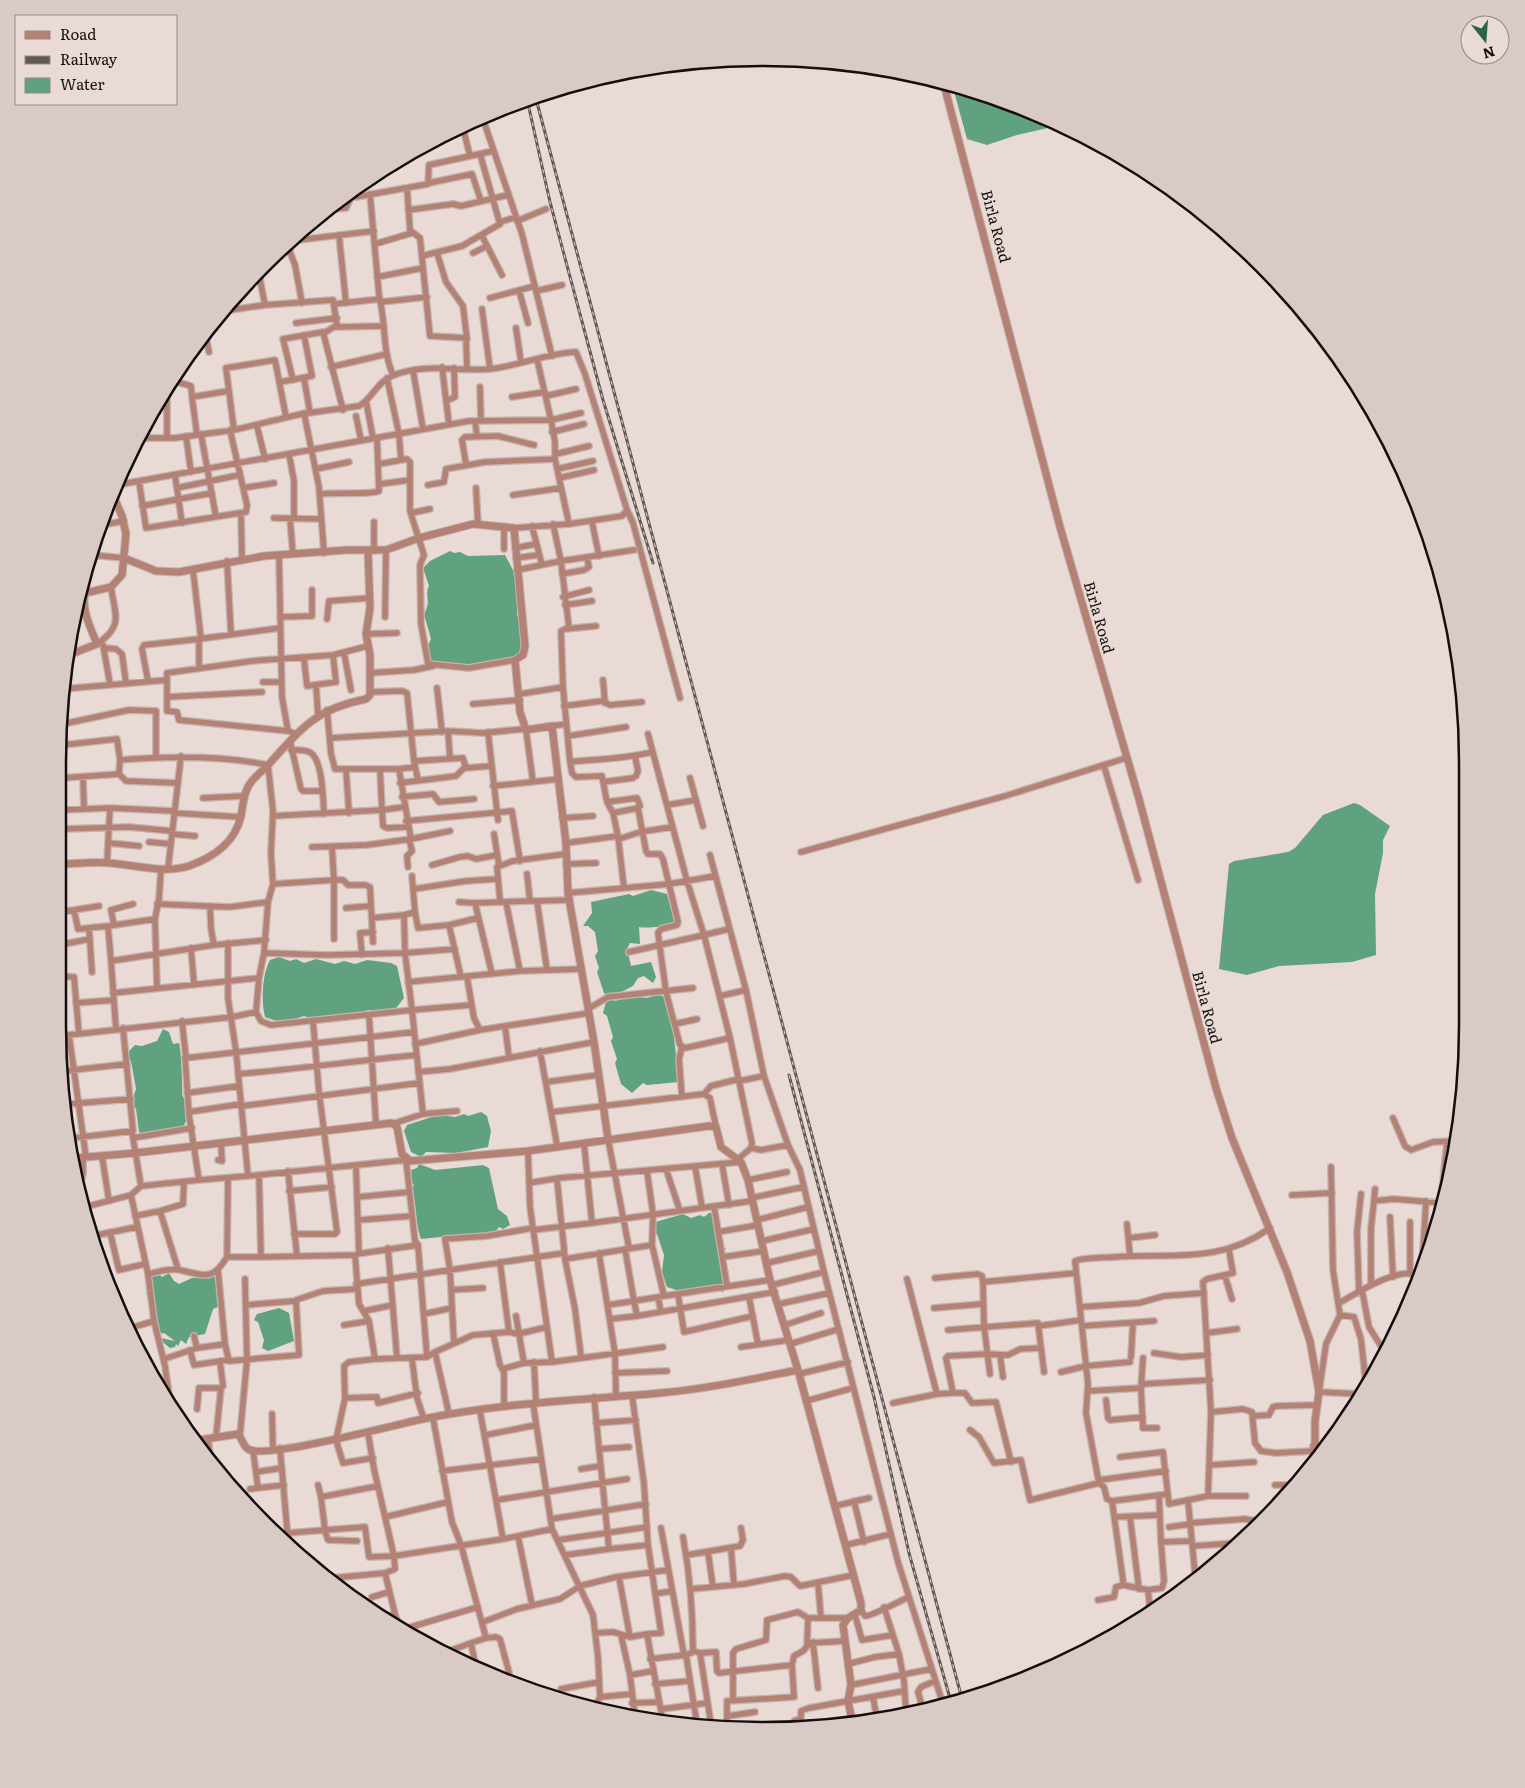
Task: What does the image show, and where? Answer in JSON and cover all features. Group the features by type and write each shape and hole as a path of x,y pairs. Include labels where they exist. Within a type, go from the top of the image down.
{"street":[{"name":"Birla Road","path":"946,91 1060,527 1126,758 1216,1088 1240,1157 1270,1228 1310,1341 1319,1392 1314,1450"},
{"path":"485,124 536,288 552,356"},
{"path":"464,134 470,156"},
{"path":"429,183 429,165 493,151"},
{"path":"422,256 460,247 499,226 500,222 480,154"},
{"path":"360,195 407,188 472,174 481,201"},
{"path":"407,188 410,230 412,233"},
{"path":"370,194 377,277 401,460"},
{"path":"408,210 453,204 461,206 508,195"},
{"path":"500,222 546,209"},
{"path":"303,239 374,231"},
{"path":"375,244 412,233 419,236 431,337 466,339"},
{"path":"339,235 346,303"},
{"path":"482,236 502,275"},
{"path":"473,253 487,246"},
{"path":"290,251 296,265 302,303"},
{"path":"437,253 446,282 463,306 467,368"},
{"path":"377,277 423,268"},
{"path":"260,281 265,305"},
{"path":"490,298 519,290 562,286"},
{"path":"519,290 528,324"},
{"path":"233,310 265,305 330,300 336,304 427,297"},
{"path":"336,304 336,328"},
{"path":"482,309 490,369"},
{"path":"296,323 337,318"},
{"path":"293,380 283,340 324,333 336,328 384,326"},
{"path":"516,328 521,362"},
{"path":"324,333 343,410"},
{"path":"280,382 312,376 304,335"},
{"path":"207,343 209,352"},
{"path":"147,438 167,438 232,430 257,426 307,413 343,410 359,406 390,377 412,370 442,367 490,369 552,356 577,353 586,374 627,510 633,523 680,698"},
{"path":"331,367 386,354"},
{"path":"537,359 552,420 557,469 569,524"},
{"path":"140,481 146,528 241,513 248,509 236,464 226,369 274,360 286,417"},
{"path":"442,367 449,424"},
{"path":"446,401 455,397 454,368"},
{"path":"412,370 423,429"},
{"path":"304,378 312,450 320,494 324,553"},
{"path":"180,383 191,386 216,517"},
{"path":"477,436 480,386"},
{"path":"512,396 546,394 576,389"},
{"path":"192,397 228,391"},
{"path":"320,494 342,492 374,493 379,491 379,464 366,401"},
{"path":"167,403 167,438"},
{"path":"125,484 449,424 478,421 552,420 581,413"},
{"path":"356,416 361,440"},
{"path":"552,432 584,424"},
{"path":"257,426 265,459"},
{"path":"186,436 191,472"},
{"path":"466,464 462,439 477,436 498,436 534,444"},
{"path":"428,485 444,482 446,480 446,469 466,464 555,456 589,446"},
{"path":"289,454 294,481 293,554"},
{"path":"379,464 406,459 410,462 411,513 424,555 420,565 422,624 426,657 428,664 434,666"},
{"path":"557,469 593,461"},
{"path":"316,469 349,462"},
{"path":"559,478 594,470"},
{"path":"175,475 182,523"},
{"path":"177,488 239,475"},
{"path":"380,484 410,480"},
{"path":"243,488 274,483"},
{"path":"476,488 478,524"},
{"path":"513,495 561,488"},
{"path":"142,506 212,494"},
{"path":"88,592 111,587 122,575 126,534 124,521 117,502"},
{"path":"411,513 430,509"},
{"path":"98,556 124,558 156,571 173,573 227,561 279,555 347,550 386,550 419,538 478,524 514,528 592,522 622,516 627,510"},
{"path":"241,513 242,559"},
{"path":"274,518 321,519"},
{"path":"109,524 124,521"},
{"path":"66,864 107,863 164,869 194,864 229,843 234,836 241,817 244,796 250,784 297,734 318,715 327,710 366,699 370,692 366,634 374,522"},
{"path":"592,522 598,556"},
{"path":"553,524 561,561 563,597 568,628"},
{"path":"532,526 542,565"},
{"path":"504,527 504,549"},
{"path":"370,673 414,670 434,666 469,668 515,660 523,655 525,646 514,528"},
{"path":"515,548 536,544"},
{"path":"385,617 386,550"},
{"path":"517,570 634,550"},
{"path":"516,558 538,554"},
{"path":"279,555 280,660 284,719 288,730"},
{"path":"562,574 586,570 589,567 587,558"},
{"path":"227,561 231,634"},
{"path":"193,570 200,639 199,668"},
{"path":"75,652 99,643 113,631 116,622 111,587"},
{"path":"280,617 312,616 312,590"},
{"path":"563,597 589,590"},
{"path":"327,619 329,601 370,598"},
{"path":"565,605 592,601"},
{"path":"85,606 87,618 99,643 104,648 110,684"},
{"path":"596,626 562,630 564,706 572,773 576,776 601,775 607,802 613,813 624,888"},
{"path":"148,681 142,649 144,645 280,628"},
{"path":"366,634 397,633"},
{"path":"167,711 167,680 170,671 252,661 333,656 368,646"},
{"path":"104,648 116,650 122,654 126,683"},
{"path":"344,653 351,690"},
{"path":"304,659 307,686 336,682 333,656"},
{"path":"515,660 520,712 525,729 533,782"},
{"path":"71,688 167,680"},
{"path":"603,680 605,702"},
{"path":"263,682 282,682"},
{"path":"316,685 318,715"},
{"path":"473,704 520,697 563,687"},
{"path":"437,688 450,758"},
{"path":"167,697 262,692"},
{"path":"370,692 405,692 418,780"},
{"path":"564,706 602,701 610,705 642,702"},
{"path":"68,723 129,710 167,711 177,712 180,721 288,730 297,734"},
{"path":"327,710 334,768 346,770 399,770 415,764 450,758 464,759 466,766"},
{"path":"156,711 156,756"},
{"path":"330,738 445,732 488,732 566,724"},
{"path":"552,726 560,779 569,896 594,1042 608,1139 616,1174 637,1316"},
{"path":"568,736 626,727"},
{"path":"488,732 498,820"},
{"path":"529,1183 722,1164 739,1161 751,1148 739,1080 720,996 704,935 687,882 648,734"},
{"path":"67,744 117,739 120,760 119,774 125,781 177,783"},
{"path":"290,741 301,789 303,791 322,791"},
{"path":"291,750 311,752 318,766 324,814"},
{"path":"570,762 612,756 635,756 652,752"},
{"path":"120,760 156,756 181,756 268,765"},
{"path":"157,988 155,919 164,869 171,844 181,756"},
{"path":"603,782 634,777 638,771 635,756"},
{"path":"801,852 996,799 1126,758"},
{"path":"268,765 273,816 271,854 273,884 268,902 266,940 258,978 256,1012 261,1021 271,1025 472,1005"},
{"path":"466,766 491,766"},
{"path":"400,783 458,776 466,766"},
{"path":"1104,766 1138,880"},
{"path":"380,769 384,828 512,810 520,860"},
{"path":"346,770 349,813"},
{"path":"399,770 412,851 407,856 408,867"},
{"path":"66,778 119,774"},
{"path":"83,777 84,808"},
{"path":"690,778 703,826"},
{"path":"493,786 560,779"},
{"path":"402,797 433,794 439,802 474,799"},
{"path":"203,798 244,796"},
{"path":"607,802 637,798 640,806 638,808 647,853 662,856 670,884 678,922 677,925 659,930 666,992 682,1047 679,1059 682,1097"},
{"path":"667,805 696,800"},
{"path":"273,816 349,813 404,807"},
{"path":"66,810 110,808 241,817"},
{"path":"107,863 110,808"},
{"path":"613,813 638,808"},
{"path":"562,818 593,816"},
{"path":"66,829 110,827 172,832 195,836"},
{"path":"566,843 618,838 672,827"},
{"path":"312,847 368,846 450,831"},
{"path":"494,834 499,866"},
{"path":"149,842 171,844"},
{"path":"109,843 139,846"},
{"path":"332,847 334,939"},
{"path":"520,971 497,879 496,868 520,860 566,854"},
{"path":"710,854 746,990 764,1076 788,1145 797,1164 891,1534 941,1698"},
{"path":"432,865 460,857 468,856 476,860 497,855"},
{"path":"566,864 596,863"},
{"path":"527,874 530,901"},
{"path":"412,876 418,928 448,925 478,918"},
{"path":"459,902 537,901 624,888 687,882 715,876"},
{"path":"414,889 466,881 497,879"},
{"path":"273,884 343,880 348,885 368,886 373,942"},
{"path":"537,901 547,970"},
{"path":"157,904 210,906 268,902"},
{"path":"475,903 492,974"},
{"path":"116,1029 111,961 111,909 133,904"},
{"path":"66,911 99,906"},
{"path":"210,906 214,944"},
{"path":"346,908 371,906"},
{"path":"74,910 77,928 111,926 155,919"},
{"path":"372,918 415,912"},
{"path":"404,915 405,953 423,1114"},
{"path":"448,925 480,1030"},
{"path":"89,928 92,972"},
{"path":"629,952 729,929"},
{"path":"362,955 360,933 373,932"},
{"path":"66,944 90,939"},
{"path":"111,961 214,944 266,940"},
{"path":"228,943 228,998 236,1051 248,1176"},
{"path":"191,948 194,984"},
{"path":"264,953 362,955 455,949"},
{"path":"408,982 520,971 582,968"},
{"path":"66,976 74,976 79,1034"},
{"path":"76,1003 157,988 258,978"},
{"path":"415,1044 480,1030 589,1011 608,997 694,988"},
{"path":"720,996 746,990"},
{"path":"83,1174 85,1158 84,1137 69,1035 182,1021 232,1017 256,1012"},
{"path":"368,1015 376,1124"},
{"path":"675,1024 697,1019"},
{"path":"294,1234 337,1233 324,1132 313,1020"},
{"path":"182,1021 189,1112 199,1180"},
{"path":"505,1026 509,1057"},
{"path":"123,1028 135,1153 141,1186"},
{"path":"185,1057 414,1032"},
{"path":"682,1047 730,1038"},
{"path":"418,1072 450,1069 594,1042"},
{"path":"540,1051 557,1146"},
{"path":"238,1074 318,1067 370,1059 416,1055"},
{"path":"68,1071 127,1064"},
{"path":"546,1082 598,1075"},
{"path":"552,1112 704,1094 711,1086 764,1076"},
{"path":"189,1112 419,1083"},
{"path":"187,1093 239,1086"},
{"path":"704,1094 710,1098 716,1128 724,1151 739,1161 748,1180 773,1286 854,1575 855,1614 862,1640 893,1635"},
{"path":"71,1104 131,1099"},
{"path":"79,1158 324,1132 376,1124 395,1124 423,1114 457,1111"},
{"path":"1394,1118 1405,1146 1410,1150 1434,1142 1447,1142 1446,1153"},
{"path":"395,1124 402,1154 406,1160 415,1241 418,1245 427,1357"},
{"path":"90,1206 131,1195 141,1186 406,1160 458,1158 528,1151 709,1126 716,1128"},
{"path":"76,1138 133,1135 192,1128"},
{"path":"218,1160 222,1161 221,1143"},
{"path":"584,1143 592,1223"},
{"path":"751,1148 758,1150 788,1145"},
{"path":"528,1151 536,1257 552,1362"},
{"path":"102,1156 109,1201"},
{"path":"722,1164 729,1205"},
{"path":"356,1166 359,1220 357,1287 360,1306 369,1321 375,1359"},
{"path":"695,1166 702,1207"},
{"path":"1331,1167 1333,1270 1340,1315 1326,1344 1319,1392 1353,1394"},
{"path":"666,1169 680,1210"},
{"path":"288,1171 297,1256"},
{"path":"647,1171 653,1214 652,1245 661,1297 661,1312"},
{"path":"748,1180 787,1172"},
{"path":"259,1175 261,1257"},
{"path":"228,1178 227,1257 218,1271 228,1360"},
{"path":"557,1179 564,1256 582,1356"},
{"path":"135,1216 183,1204 184,1182"},
{"path":"289,1191 332,1187"},
{"path":"454,1343 450,1270 446,1238 487,1236 533,1229 561,1228 680,1210 729,1205 803,1187"},
{"path":"1371,1285 1371,1215 1375,1189"},
{"path":"358,1196 409,1192"},
{"path":"1292,1195 1332,1194"},
{"path":"1361,1194 1357,1240 1360,1291 1369,1327 1380,1345"},
{"path":"131,1195 148,1274 154,1321 164,1359 168,1386"},
{"path":"1374,1201 1436,1202"},
{"path":"1423,1244 1426,1201"},
{"path":"714,1206 727,1286"},
{"path":"718,1232 757,1223 808,1207"},
{"path":"160,1211 178,1269"},
{"path":"359,1220 412,1216"},
{"path":"1390,1217 1393,1277"},
{"path":"1339,1303 1371,1285 1393,1277 1410,1274 1410,1222"},
{"path":"1127,1224 1130,1256"},
{"path":"99,1235 137,1227"},
{"path":"1168,1494 1112,1501 1107,1499 1104,1488 1099,1481 1086,1413 1088,1391 1075,1263 1077,1260 1130,1256 1195,1255 1229,1250 1250,1242 1270,1228"},
{"path":"762,1241 814,1229"},
{"path":"110,1232 119,1270 145,1264"},
{"path":"1129,1238 1155,1235"},
{"path":"227,1257 357,1254 418,1245"},
{"path":"246,1304 295,1301 324,1291 357,1287 392,1278 500,1262 536,1257 599,1253 652,1245"},
{"path":"388,1248 392,1278 394,1343 397,1358"},
{"path":"1208,1496 1211,1465 1212,1412 1204,1280 1225,1276 1233,1272 1229,1250"},
{"path":"723,1257 764,1251"},
{"path":"767,1263 819,1251"},
{"path":"599,1253 610,1319 616,1396"},
{"path":"500,1262 509,1332"},
{"path":"148,1274 178,1269 195,1275 218,1271"},
{"path":"610,1319 749,1297 773,1286 824,1272"},
{"path":"983,1282 1076,1273"},
{"path":"935,1278 978,1274 982,1276 986,1354 990,1374"},
{"path":"1225,1276 1232,1299"},
{"path":"244,1279 247,1360 240,1434 246,1448 253,1450 277,1449 336,1440 449,1414 534,1403 713,1387 848,1362"},
{"path":"907,1279 937,1394"},
{"path":"608,1305 727,1286 773,1286"},
{"path":"451,1290 483,1288"},
{"path":"779,1304 829,1293"},
{"path":"1080,1308 1140,1303 1164,1296 1204,1293"},
{"path":"678,1294 684,1332 753,1316"},
{"path":"749,1297 758,1344"},
{"path":"190,1350 194,1364 300,1354 295,1301"},
{"path":"934,1308 982,1304"},
{"path":"364,1311 393,1305"},
{"path":"424,1314 452,1308"},
{"path":"785,1325 821,1313"},
{"path":"1340,1315 1354,1317 1361,1339 1365,1374"},
{"path":"516,1316 524,1363"},
{"path":"135,1327 154,1321"},
{"path":"344,1325 369,1321"},
{"path":"948,1330 1036,1323 1039,1326 1154,1321"},
{"path":"1061,1372 1130,1359 1133,1323"},
{"path":"1039,1326 1044,1372"},
{"path":"373,1458 344,1464 336,1440 345,1398 344,1366 349,1362 427,1357 473,1335 509,1332 518,1334 546,1328"},
{"path":"741,1347 789,1342 839,1329"},
{"path":"1207,1333 1237,1329"},
{"path":"493,1333 504,1377 504,1407"},
{"path":"194,1336 197,1348"},
{"path":"164,1359 197,1348 225,1344"},
{"path":"502,1369 524,1363 552,1362 582,1356 663,1347"},
{"path":"953,1393 947,1357 1012,1354 1020,1349 1041,1348"},
{"path":"435,1352 449,1414"},
{"path":"1154,1353 1182,1357 1208,1355"},
{"path":"1000,1355 1003,1377"},
{"path":"1142,1358 1143,1428 1157,1428"},
{"path":"412,1359 418,1393 417,1398 424,1419"},
{"path":"220,1361 222,1386"},
{"path":"534,1362 536,1426 552,1529 593,1615 600,1697 598,1702"},
{"path":"615,1373 667,1371"},
{"path":"1088,1391 1141,1388 1143,1384 1151,1382 1210,1380"},
{"path":"197,1409 198,1389 221,1388 211,1450"},
{"path":"806,1401 853,1388"},
{"path":"345,1398 377,1398 378,1403 418,1393"},
{"path":"893,1403 937,1394 953,1393 965,1393 972,1403 996,1402 1011,1462"},
{"path":"596,1633 613,1632 630,1637 661,1632 648,1545 646,1504 632,1395"},
{"path":"594,1397 609,1549"},
{"path":"1106,1400 1108,1418 1110,1420 1143,1417"},
{"path":"1253,1416 1269,1415 1273,1406 1317,1405"},
{"path":"1212,1412 1249,1409 1253,1416 1255,1443 1261,1451 1276,1453 1313,1452"},
{"path":"480,1411 492,1466 503,1539"},
{"path":"272,1414 282,1468 288,1535"},
{"path":"433,1418 452,1522 461,1545 486,1638"},
{"path":"596,1423 636,1420"},
{"path":"486,1435 536,1426"},
{"path":"970,1430 979,1437 994,1463 1021,1460 1030,1500 1099,1481 1166,1471"},
{"path":"338,1577 385,1573 395,1569 394,1556 368,1433"},
{"path":"203,1439 240,1434"},
{"path":"599,1449 629,1447"},
{"path":"253,1450 258,1488"},
{"path":"1120,1457 1163,1452 1169,1504 1208,1496 1246,1496"},
{"path":"442,1471 541,1459"},
{"path":"1211,1465 1254,1462"},
{"path":"581,1469 600,1466"},
{"path":"256,1472 282,1468"},
{"path":"497,1500 627,1479"},
{"path":"250,1489 284,1485"},
{"path":"318,1485 328,1540 357,1541"},
{"path":"1276,1485 1286,1485"},
{"path":"321,1498 378,1486"},
{"path":"1098,1600 1114,1597 1116,1587 1123,1585 1148,1590 1164,1586 1159,1496"},
{"path":"835,1506 869,1498"},
{"path":"1188,1500 1195,1571"},
{"path":"854,1501 864,1542"},
{"path":"1112,1501 1123,1585"},
{"path":"385,1517 448,1502"},
{"path":"551,1519 646,1504"},
{"path":"1115,1517 1159,1514"},
{"path":"1130,1517 1139,1589"},
{"path":"1169,1527 1191,1523 1245,1519 1253,1520"},
{"path":"289,1536 365,1527 369,1557 394,1556 503,1539 552,1529"},
{"path":"558,1540 647,1527"},
{"path":"661,1528 672,1591 688,1654"},
{"path":"687,1555 740,1546 743,1543 741,1528"},
{"path":"846,1545 891,1534"},
{"path":"518,1536 532,1605"},
{"path":"683,1537 691,1589 688,1654 696,1718"},
{"path":"1161,1542 1228,1543"},
{"path":"565,1555 648,1545"},
{"path":"731,1548 734,1585"},
{"path":"708,1552 713,1587"},
{"path":"482,1622 532,1605 560,1599 580,1586 652,1571 668,1570"},
{"path":"385,1573 395,1614"},
{"path":"691,1589 734,1585 789,1576 798,1585 854,1575"},
{"path":"619,1577 630,1637"},
{"path":"818,1582 821,1618"},
{"path":"1148,1590 1149,1604"},
{"path":"655,1594 672,1591"},
{"path":"372,1597 389,1592"},
{"path":"734,1699 734,1650 766,1640 767,1620 798,1612 808,1618 855,1614 869,1617 884,1607 909,1597"},
{"path":"412,1627 478,1607"},
{"path":"884,1607 899,1654 903,1674 905,1706"},
{"path":"851,1716 848,1701 851,1685 843,1625 855,1614"},
{"path":"808,1618 810,1644 818,1688"},
{"path":"647,1634 658,1702 662,1714"},
{"path":"621,1635 630,1675 634,1709"},
{"path":"454,1649 486,1638 496,1637 500,1639 510,1674"},
{"path":"727,1720 725,1702 734,1699 793,1697 795,1691 792,1665 794,1656 810,1644 845,1641"},
{"path":"471,1643 474,1659"},
{"path":"700,1652 710,1719"},
{"path":"650,1659 700,1652 716,1652 718,1673 792,1665"},
{"path":"848,1664 875,1656 899,1654"},
{"path":"851,1685 931,1669"},
{"path":"630,1675 653,1671"},
{"path":"655,1684 690,1681"},
{"path":"921,1703 918,1692 921,1687 935,1681"},
{"path":"561,1689 599,1682"},
{"path":"795,1721 801,1718 801,1712 804,1710 904,1691"},
{"path":"600,1697 631,1694"},
{"path":"873,1697 876,1712"},
{"path":"632,1703 658,1702"},
{"path":"662,1709 707,1703"},
{"path":"728,1716 755,1712"}],"water":[{"path":"955,94 986,103 1048,128 1017,135 987,145 967,139"},
{"path":"450,551 454,553 460,552 468,556 505,555 514,572 519,595 517,613 525,647 516,658 468,666 431,664 425,651 431,639 424,614 428,601 427,592 429,586 423,568 430,561"},
{"path":"1354,803 1360,805 1390,826 1383,840 1383,853 1375,894 1376,955 1352,962 1279,966 1247,975 1219,969 1229,864 1234,861 1288,852 1295,848 1323,815"},
{"path":"651,890 667,894 675,921 672,927 639,927 640,944 630,943 627,949 631,966 651,962 656,977 653,983 644,976 638,978 633,986 612,997 615,1001 633,996 647,998 659,994 665,998 679,1030 674,1038 679,1082 647,1085 643,1083 632,1093 621,1084 615,1063 617,1059 611,1041 613,1037 607,1016 603,1013 608,995 604,993 597,972 599,968 595,956 598,951 595,932 588,926 583,926 592,913 591,902 629,894 633,896"},
{"path":"279,957 290,961 296,959 304,963 316,959 335,964 344,961 355,964 367,960 391,963 397,966 404,998 393,1012 382,1009 373,1012 369,1010 341,1018 315,1020 304,1016 282,1023 265,1017 263,1004 263,988 267,966 270,960"},
{"path":"163,1029 169,1032 173,1044 179,1043 182,1095 189,1107 185,1115 186,1121 181,1131 145,1135 139,1132 136,1109 131,1104 136,1089 131,1061 127,1059 128,1052 135,1045 142,1046 157,1041"},
{"path":"481,1112 487,1116 491,1131 488,1147 456,1153 426,1152 421,1157 411,1152 404,1131 407,1125 438,1115 455,1117"},
{"path":"419,1164 435,1170 483,1165 489,1168 498,1209 507,1216 510,1225 503,1229 499,1227 492,1236 483,1237 477,1233 465,1237 461,1235 421,1239 412,1188 414,1185 409,1179 408,1171 417,1168"},
{"path":"717,1212 719,1228 715,1236 726,1249 720,1254 729,1272 727,1276 730,1285 723,1292 709,1289 681,1295 676,1290 667,1287 662,1272 664,1255 657,1234 653,1231 652,1223 683,1214 691,1218 700,1215 704,1217 709,1213"},
{"path":"169,1273 174,1281 179,1284 192,1278 217,1276 220,1306 213,1309 205,1334 189,1337 186,1344 181,1340 178,1346 176,1344 175,1347 170,1348 160,1340 161,1338 175,1341 164,1333 160,1334 155,1315 155,1300 149,1299 146,1293 152,1285 149,1277 160,1275 162,1277"},
{"path":"279,1308 289,1313 294,1341 268,1351 262,1348 264,1340 258,1322 254,1320 257,1314"}],"railway":[{"path":"537,104 960,1693"},
{"path":"529,107 550,202 603,400 653,563"},
{"path":"789,1075 874,1397 909,1553 949,1696"}]}
